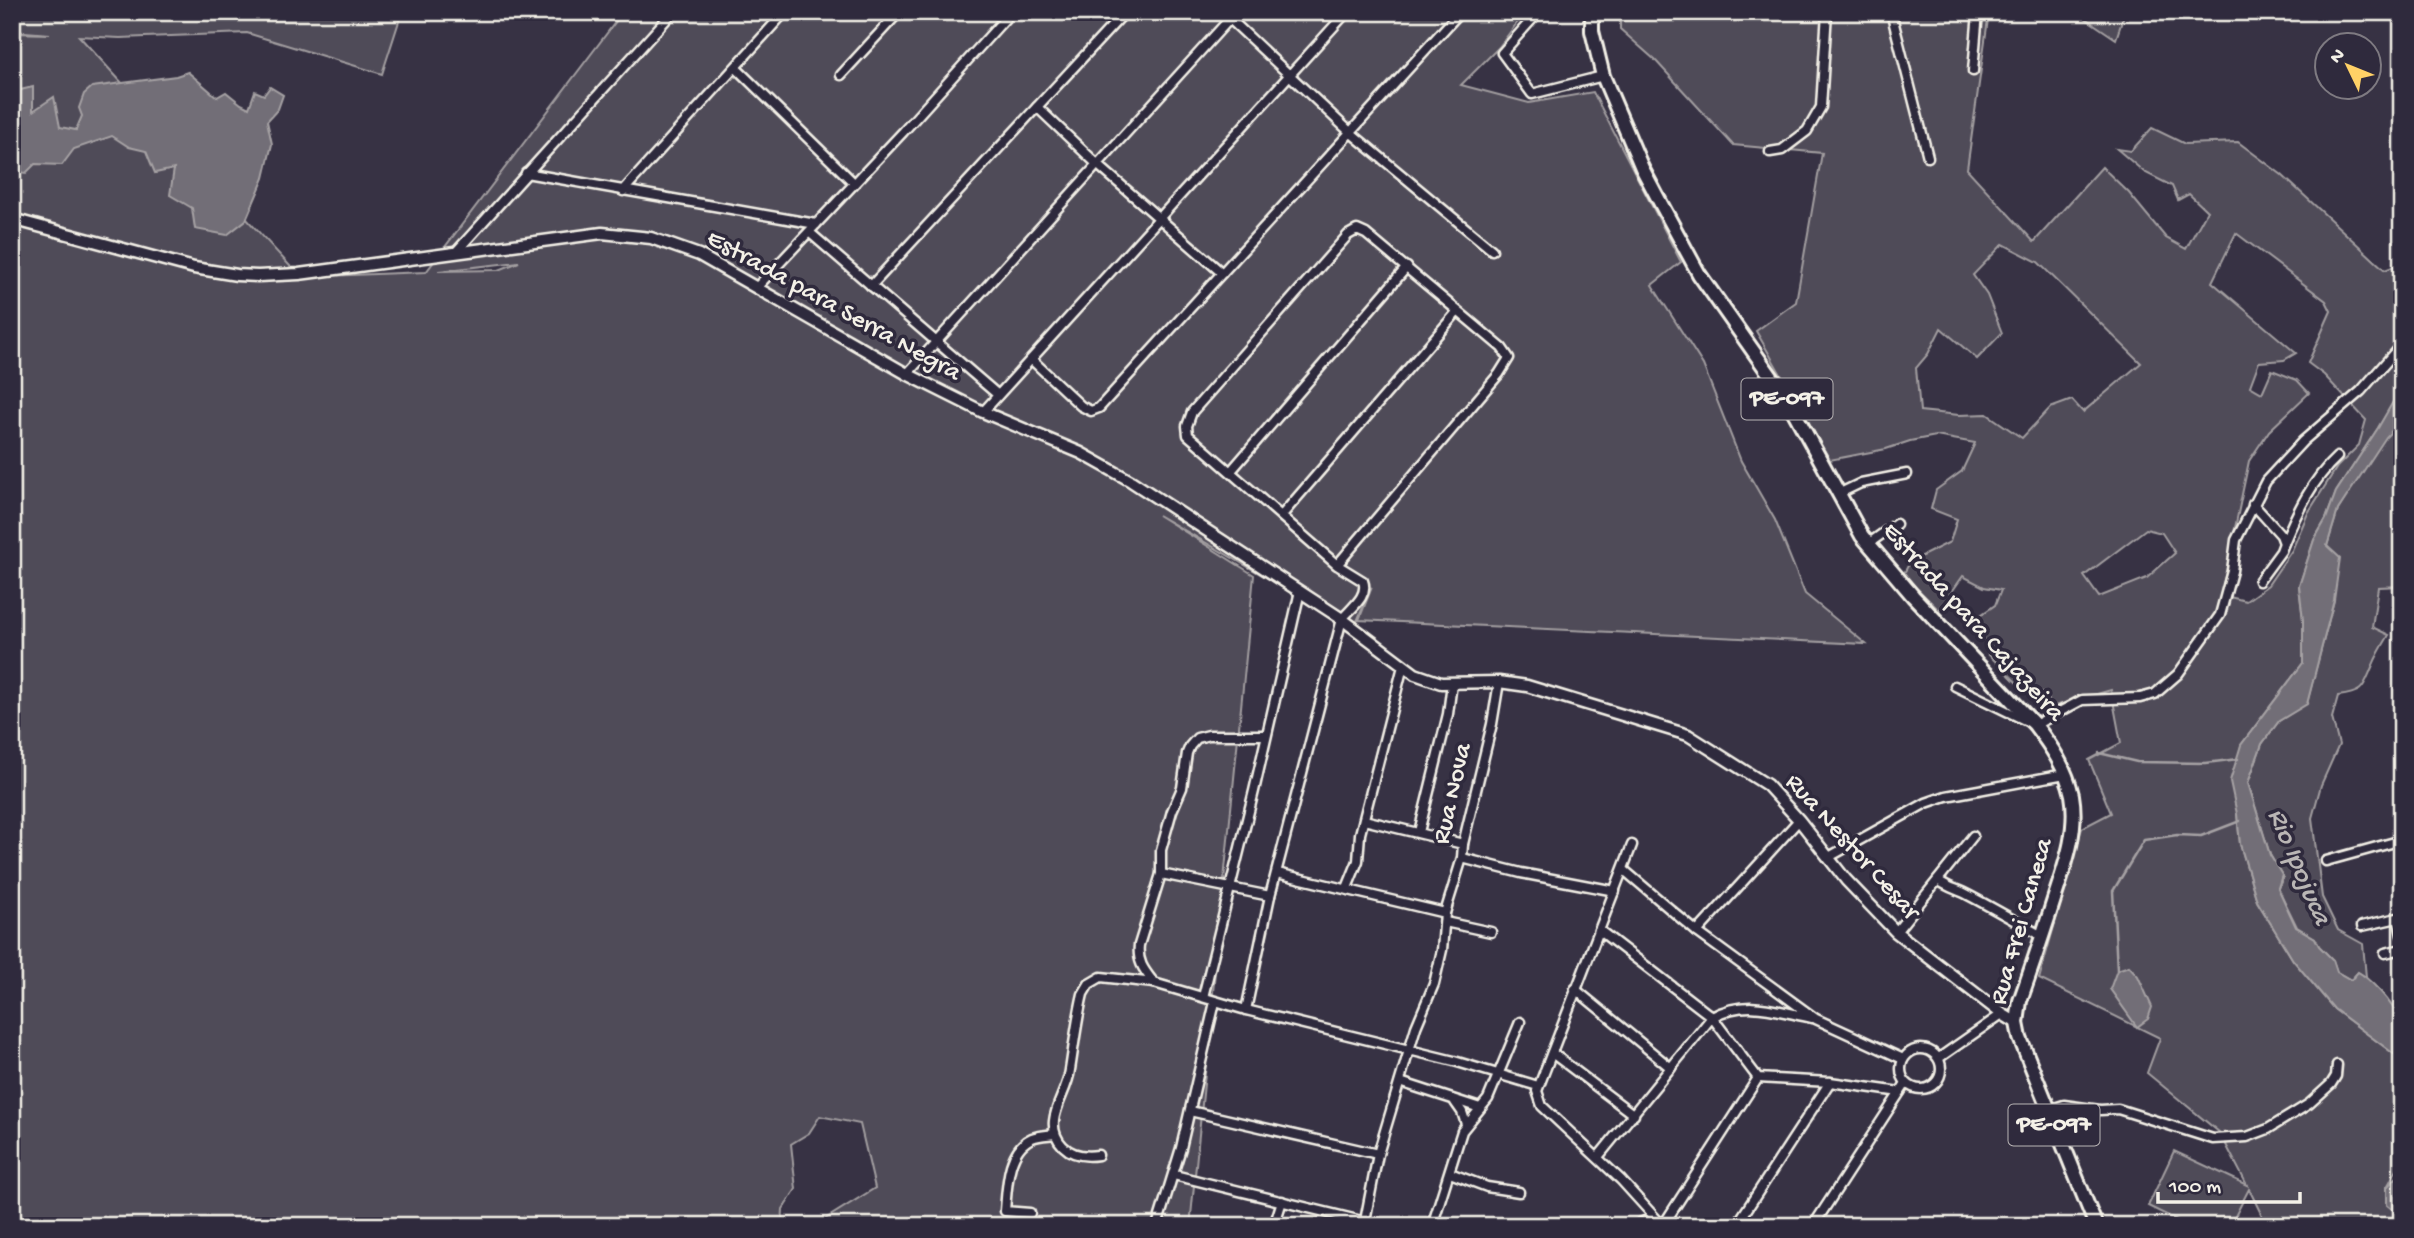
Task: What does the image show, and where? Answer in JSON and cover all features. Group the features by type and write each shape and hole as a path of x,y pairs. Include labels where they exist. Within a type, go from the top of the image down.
{"main road":[{"name":"Estrada para Cajazeira","path":"1592,12 1592,31 1603,76 1642,168 1683,246 1726,314 1787,399 1868,544 1913,596 2035,724 2054,751"},
{"name":"Rua Frei Caneca","path":"2054,751 2072,795 2073,830 2066,862 2020,1001 2017,1023 2020,1038 2048,1110 2096,1226"}],"street":[{"path":"455,253 673,12"},
{"path":"624,191 785,12"},
{"path":"841,75 899,12"},
{"path":"756,288 1011,12"},
{"path":"871,286 1125,12"},
{"path":"983,412 1347,12"},
{"path":"1032,360 1081,406 1095,411 1460,12"},
{"path":"1770,152 1782,150 1807,131 1821,107 1827,12"},
{"path":"1891,12 1927,157"},
{"path":"1973,71 1978,12"},
{"path":"908,374 1233,16 1290,76 1350,132 1492,250"},
{"path":"1535,16 1502,53 1532,94 1603,76"},
{"path":"736,68 854,183"},
{"path":"1037,107 1098,165 1222,273"},
{"path":"526,173 813,228 871,286 998,395"},
{"name":"Estrada para Serra Negra","path":"12,219 194,268 237,275 299,274 602,233 651,238 699,255 908,374 983,412 1082,453 1131,481 1300,591"},
{"path":"1245,1010 1270,896 1342,619 1364,594 1365,585 1338,565 1188,435 1187,426 1192,412 1353,231 1362,231 1502,348 1509,358 1338,565"},
{"path":"1231,471 1406,267"},
{"path":"1282,515 1457,312"},
{"path":"1955,686 2035,724 2082,700 2140,698 2155,694 2167,686 2200,646 2220,615 2232,571 2236,540 2266,481 2286,457 2361,391 2402,344"},
{"path":"2259,581 2281,551 2298,511 2326,467 2337,457"},
{"path":"1838,494 1861,483 1907,474"},
{"path":"2253,504 2281,534 2284,543"},
{"path":"1868,544 1896,524"},
{"path":"1203,997 1300,591"},
{"name":"Rua Nestor Cesar","path":"1300,591 1403,666 1426,679 1452,683 1499,682 1548,692 1688,735 1767,785 1799,820 1846,880 1896,932 2017,1023"},
{"path":"1347,888 1358,861 1360,834 1403,666"},
{"name":"Rua Nova","path":"1364,1221 1378,1154 1399,1082 1416,1027 1434,984 1442,950 1445,918 1462,858 1499,682"},
{"path":"1419,832 1448,714 1452,683"},
{"path":"1154,983 1142,968 1138,953 1161,874 1161,850 1182,788 1187,752 1193,740 1209,735 1266,735"},
{"path":"1829,857 1926,803 1946,796 2065,774"},
{"path":"1364,820 1463,844"},
{"path":"1697,932 1799,820"},
{"path":"1896,932 1973,836"},
{"path":"2326,861 2402,840"},
{"path":"1632,845 1538,1086 1537,1097 1542,1105 1664,1224"},
{"path":"1462,858 1521,873 1615,891"},
{"path":"1624,870 1697,932 1816,1019 1903,1059"},
{"path":"1277,873 1347,888 1491,932"},
{"path":"1161,874 1270,896"},
{"path":"1938,880 1950,889 1959,890 2042,936"},
{"path":"2362,926 2400,918 2402,935"},
{"path":"1599,930 1712,1017 1758,1078 1830,1082 1899,1092"},
{"path":"2385,953 2402,948"},
{"path":"1098,1155 1073,1154 1055,1134 1053,1120 1069,1077 1086,988 1094,979 1101,977 1154,983 1245,1010 1410,1049 1538,1086"},
{"path":"1575,989 1671,1068"},
{"path":"1157,1226 1174,1175 1215,1002"},
{"path":"1598,1157 1712,1017 1737,1006 1757,1007 1816,1019"},
{"path":"1939,1058 2002,1014"},
{"path":"1432,1226 1438,1201 1466,1124 1489,1099 1520,1022"},
{"path":"1930,1050 1939,1058 1940,1077 1930,1087 1917,1089 1906,1083 1901,1071 1903,1059 1912,1051 1930,1050"},
{"path":"1552,1053 1634,1115"},
{"path":"2048,1110 2064,1105 2100,1110 2118,1109 2213,1139 2247,1137 2268,1129 2309,1104 2331,1084 2337,1072 2337,1065"},
{"path":"1664,1224 1758,1078"},
{"path":"1399,1082 1480,1108"},
{"path":"1736,1226 1830,1082"},
{"path":"1813,1226 1906,1083"},
{"path":"1454,1101 1466,1124"},
{"path":"1190,1111 1378,1154"},
{"path":"1030,1213 1005,1210 1015,1155 1024,1143 1033,1138 1055,1134"},
{"path":"1450,1173 1487,1187 1519,1192"},
{"path":"1174,1175 1382,1226"},
{"path":"1274,1226 1282,1200"},
{"path":"1633,1226 1645,1221 1664,1224"}],"shaded area":[{"path":"12,12 402,12 382,74 247,33 120,38 79,36 300,277 426,272 623,12 1525,12 1499,47 1461,85 1529,103 1593,92 1681,262 1652,285 1703,365 1741,461 1775,520 1805,594 1866,644 1359,620 1372,587 1354,628 1158,515 1254,575 1190,1226 814,1226 875,1188 860,1124 820,1116 809,1133 791,1144 796,1189 783,1209 782,1226 12,1226 12,33 50,34 12,31","holes":["519,262 499,270 439,271"]},
{"path":"1620,12 1989,12 1967,169 2034,242 2102,167 2129,193 2166,238 2186,249 2207,211 2189,194 2178,200 2172,186 2144,172 2117,149 2131,151 2152,128 2185,144 2238,142 2282,175 2385,270 2402,263 2402,388 2336,492 2326,519 2314,540 2299,586 2303,620 2303,663 2241,745 2237,814 2240,844 2257,901 2293,960 2334,1009 2402,1060 2402,1160 2387,1187 2387,1204 2402,1217 2402,1226 2267,1226 2249,1189 2230,1226 2189,1226 2148,1206 2174,1151 2247,1185 2220,1133 2147,1073 2160,1038 2039,979 2082,828 2111,813 2089,760 2121,743 2111,690 2051,707 2046,692 2026,692 1988,654 1987,641 1976,637 1972,621 1995,605 2001,590 1984,587 1963,576 1939,610 1903,575 1910,562 1950,542 1957,519 1931,509 1936,490 1962,471 1975,443 1936,436 1830,460 1756,331 1796,302 1822,153 1733,145 1655,60 1620,29","holes":["2236,233 2326,301 2331,311 2308,363 2324,375 2366,420 2359,445 2337,467 2308,513 2292,550 2268,585 2246,601 2221,595 2249,461 2269,431 2309,393 2297,380 2272,370 2262,393 2250,386 2259,362 2284,360 2296,353 2212,282","2003,244 2038,262 2141,363 2083,412 2072,400 2050,408 2022,438 1987,414 1959,415 1920,411 1916,368 1928,354 1941,328 1977,359 2002,333 1987,295 1973,275","2146,529 2162,533 2175,553 2147,578 2099,597 2084,576"]},
{"path":"2076,12 2125,12 2116,39"},
{"path":"188,72 217,97 226,92 249,108 255,91 264,95 270,87 283,95 278,109 267,121 272,144 264,178 246,220 227,235 195,229 192,208 170,195 174,169 155,173 146,151 129,147 112,136 74,149 62,165 35,164 26,173 12,171 12,94 16,91 33,87 33,111 54,97 60,127 76,130 82,116 79,108 84,94 92,87"},
{"path":"2402,398 2402,420 2386,437 2338,510 2327,546 2340,558 2334,600 2307,704 2279,721 2262,744 2248,783 2270,855 2282,875 2278,888 2296,927 2315,938 2333,960 2337,972 2351,980 2358,972 2388,1000 2400,1022 2402,1060 2334,1009 2293,960 2257,901 2240,844 2230,781 2241,745 2303,663 2303,620 2299,586 2314,540 2326,519 2336,492 2394,400"},
{"path":"2402,420 2402,586 2378,587 2372,627 2389,635 2362,688 2338,696 2332,718 2339,745 2321,785 2312,818 2322,897 2338,930 2363,944 2366,977 2358,972 2351,980 2337,972 2333,960 2315,938 2297,927 2278,888 2283,878 2270,855 2248,783 2262,744 2279,721 2307,703 2334,600 2327,546 2338,510 2382,440"},
{"path":"2129,966 2138,976 2152,1007 2148,1019 2137,1027 2110,989 2117,970"},
{"path":"2402,1172 2402,1217 2387,1205 2387,1187"}],"waterway":[{"path":"2099,753 2137,762 2206,763 2238,759"},
{"path":"2117,970 2113,891 2144,840 2177,835 2201,836 2240,821"}],"water label":[{"name":"Rio Ipojuca","path":"2298,867"}]}
